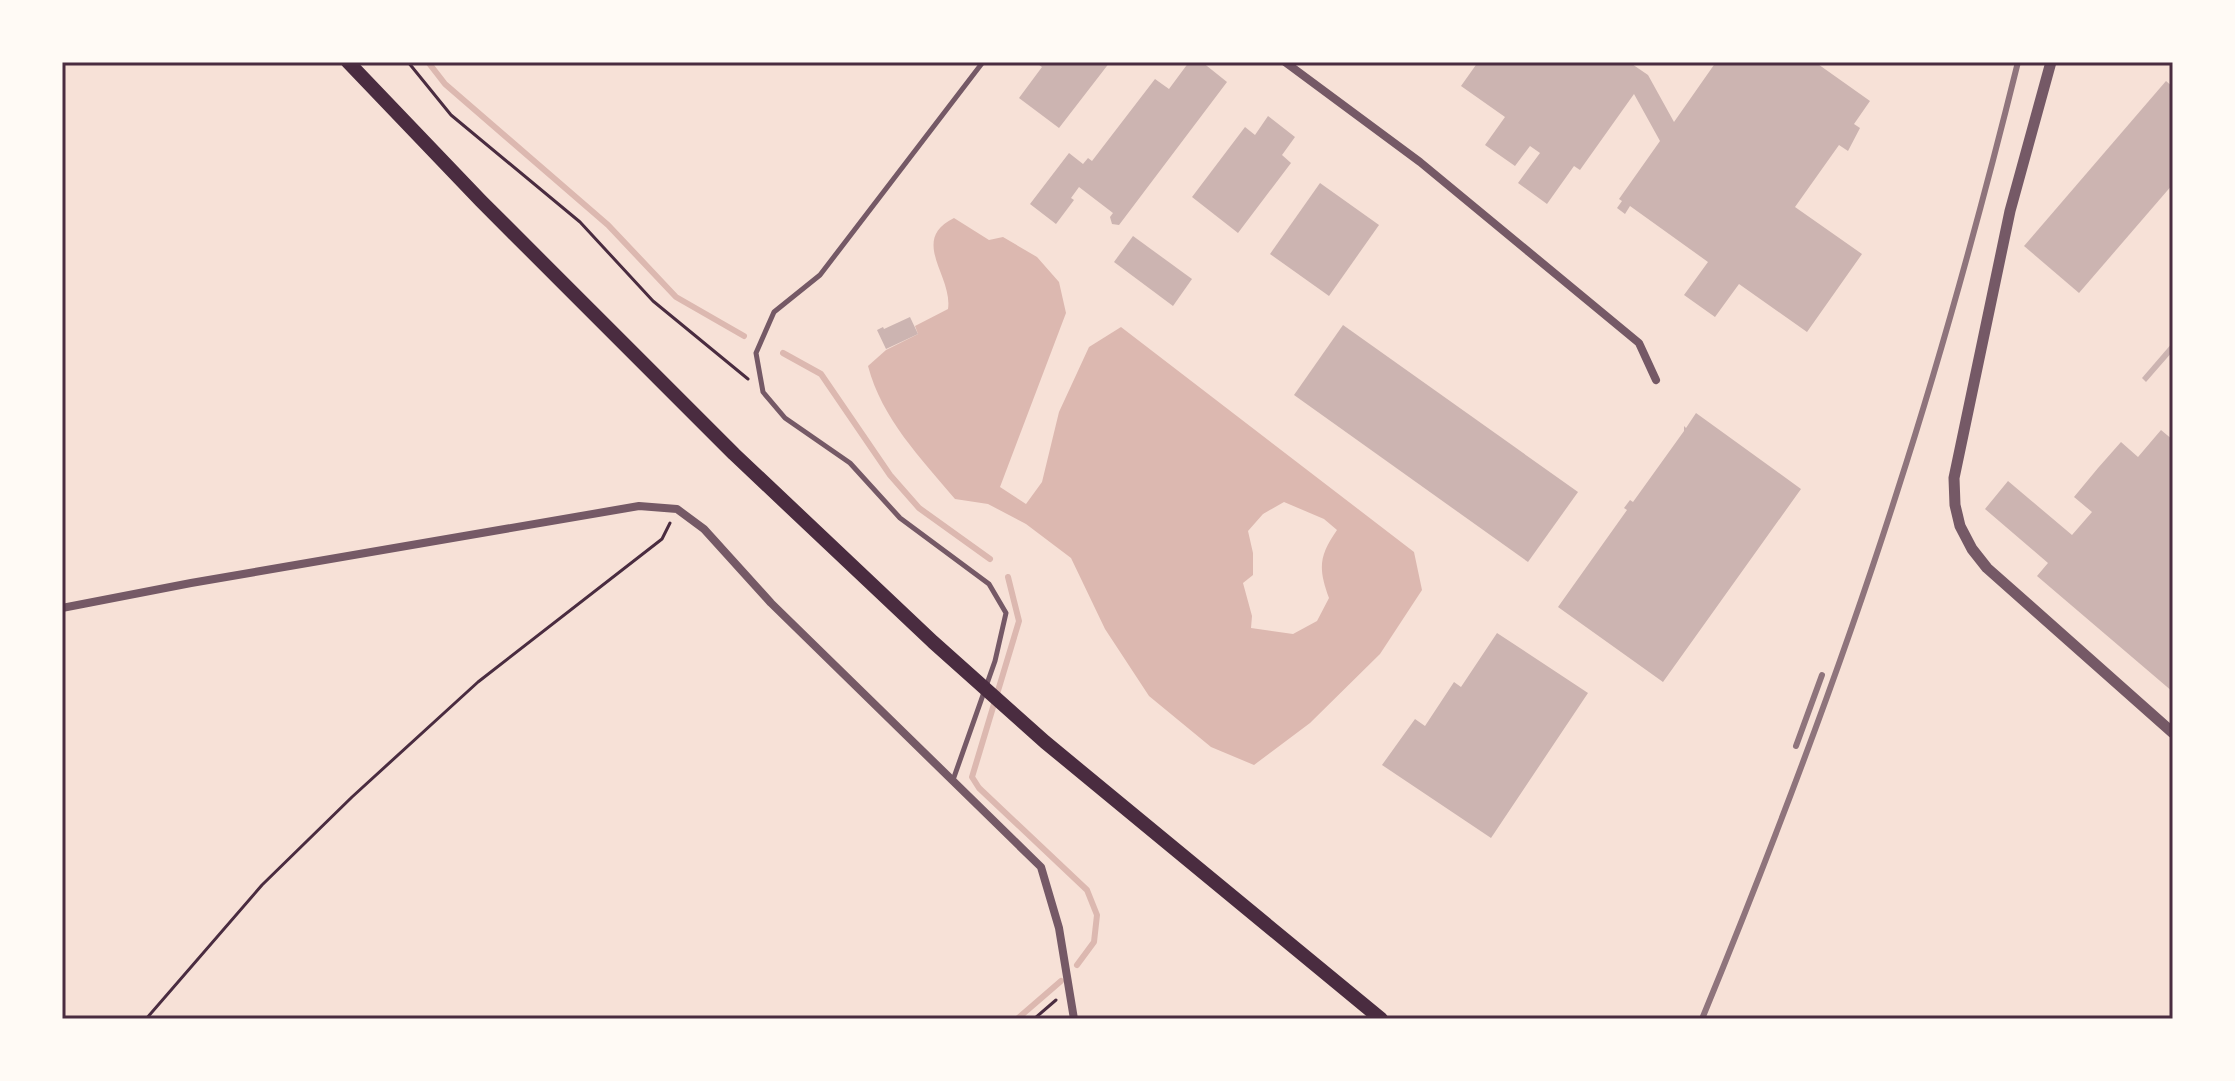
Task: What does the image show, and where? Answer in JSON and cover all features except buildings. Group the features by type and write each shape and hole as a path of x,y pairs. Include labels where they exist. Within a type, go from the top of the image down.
{"main road":[{"path":"348,62 481,201 734,454 933,642 1045,742 1381,1019"}],"street":[{"path":"1285,62 1420,162 1639,343 1656,380"},
{"path":"2051,62 2010,211 1954,478 1955,505 1960,526 1972,549 2009,591 2173,733"},
{"path":"62,608 206,580 639,506 677,509 704,529 771,603 1041,867 1059,928 1074,1019"}],"lane":[{"path":"953,780 995,661 1006,613 989,584 900,518 850,463 785,418 763,392 756,353 774,312 820,275 983,62"}],"path":[{"path":"408,62 451,115 580,222 653,301 763,392"},
{"path":"146,1019 262,885 352,797 478,682 662,539 677,509"},
{"path":"1034,1019 1071,987"}],"shaded area":[{"path":"954,218 989,240 1003,237 1037,257 1059,282 1066,313 1000,487 1026,504 1042,482 1059,412 1089,347 1121,327 1414,552 1422,590 1380,654 1310,723 1254,765 1211,747 1149,696 1105,629 1071,558 1026,524 988,504 955,499 892,420 868,366 886,350 918,334 915,326 948,309 948,297 934,248 935,237 941,227","holes":["1284,502 1324,519 1337,530 1322,562 1329,598 1317,621 1293,634 1251,628 1252,616 1243,583 1253,575 1253,553 1248,531 1263,514"]}],"waterway":[{"path":"428,62 445,84 608,225 676,297 744,336"},
{"path":"783,353 821,374 890,475 919,508 990,559"},
{"path":"1008,577 1019,621 972,777 979,788 1087,890 1097,915 1094,942 1077,965"},
{"path":"1017,1019 1061,981"}],"railway":[{"path":"1702,1019 1805,758 1875,559 1946,332 2018,62"},
{"path":"1796,746 1822,675"}]}
